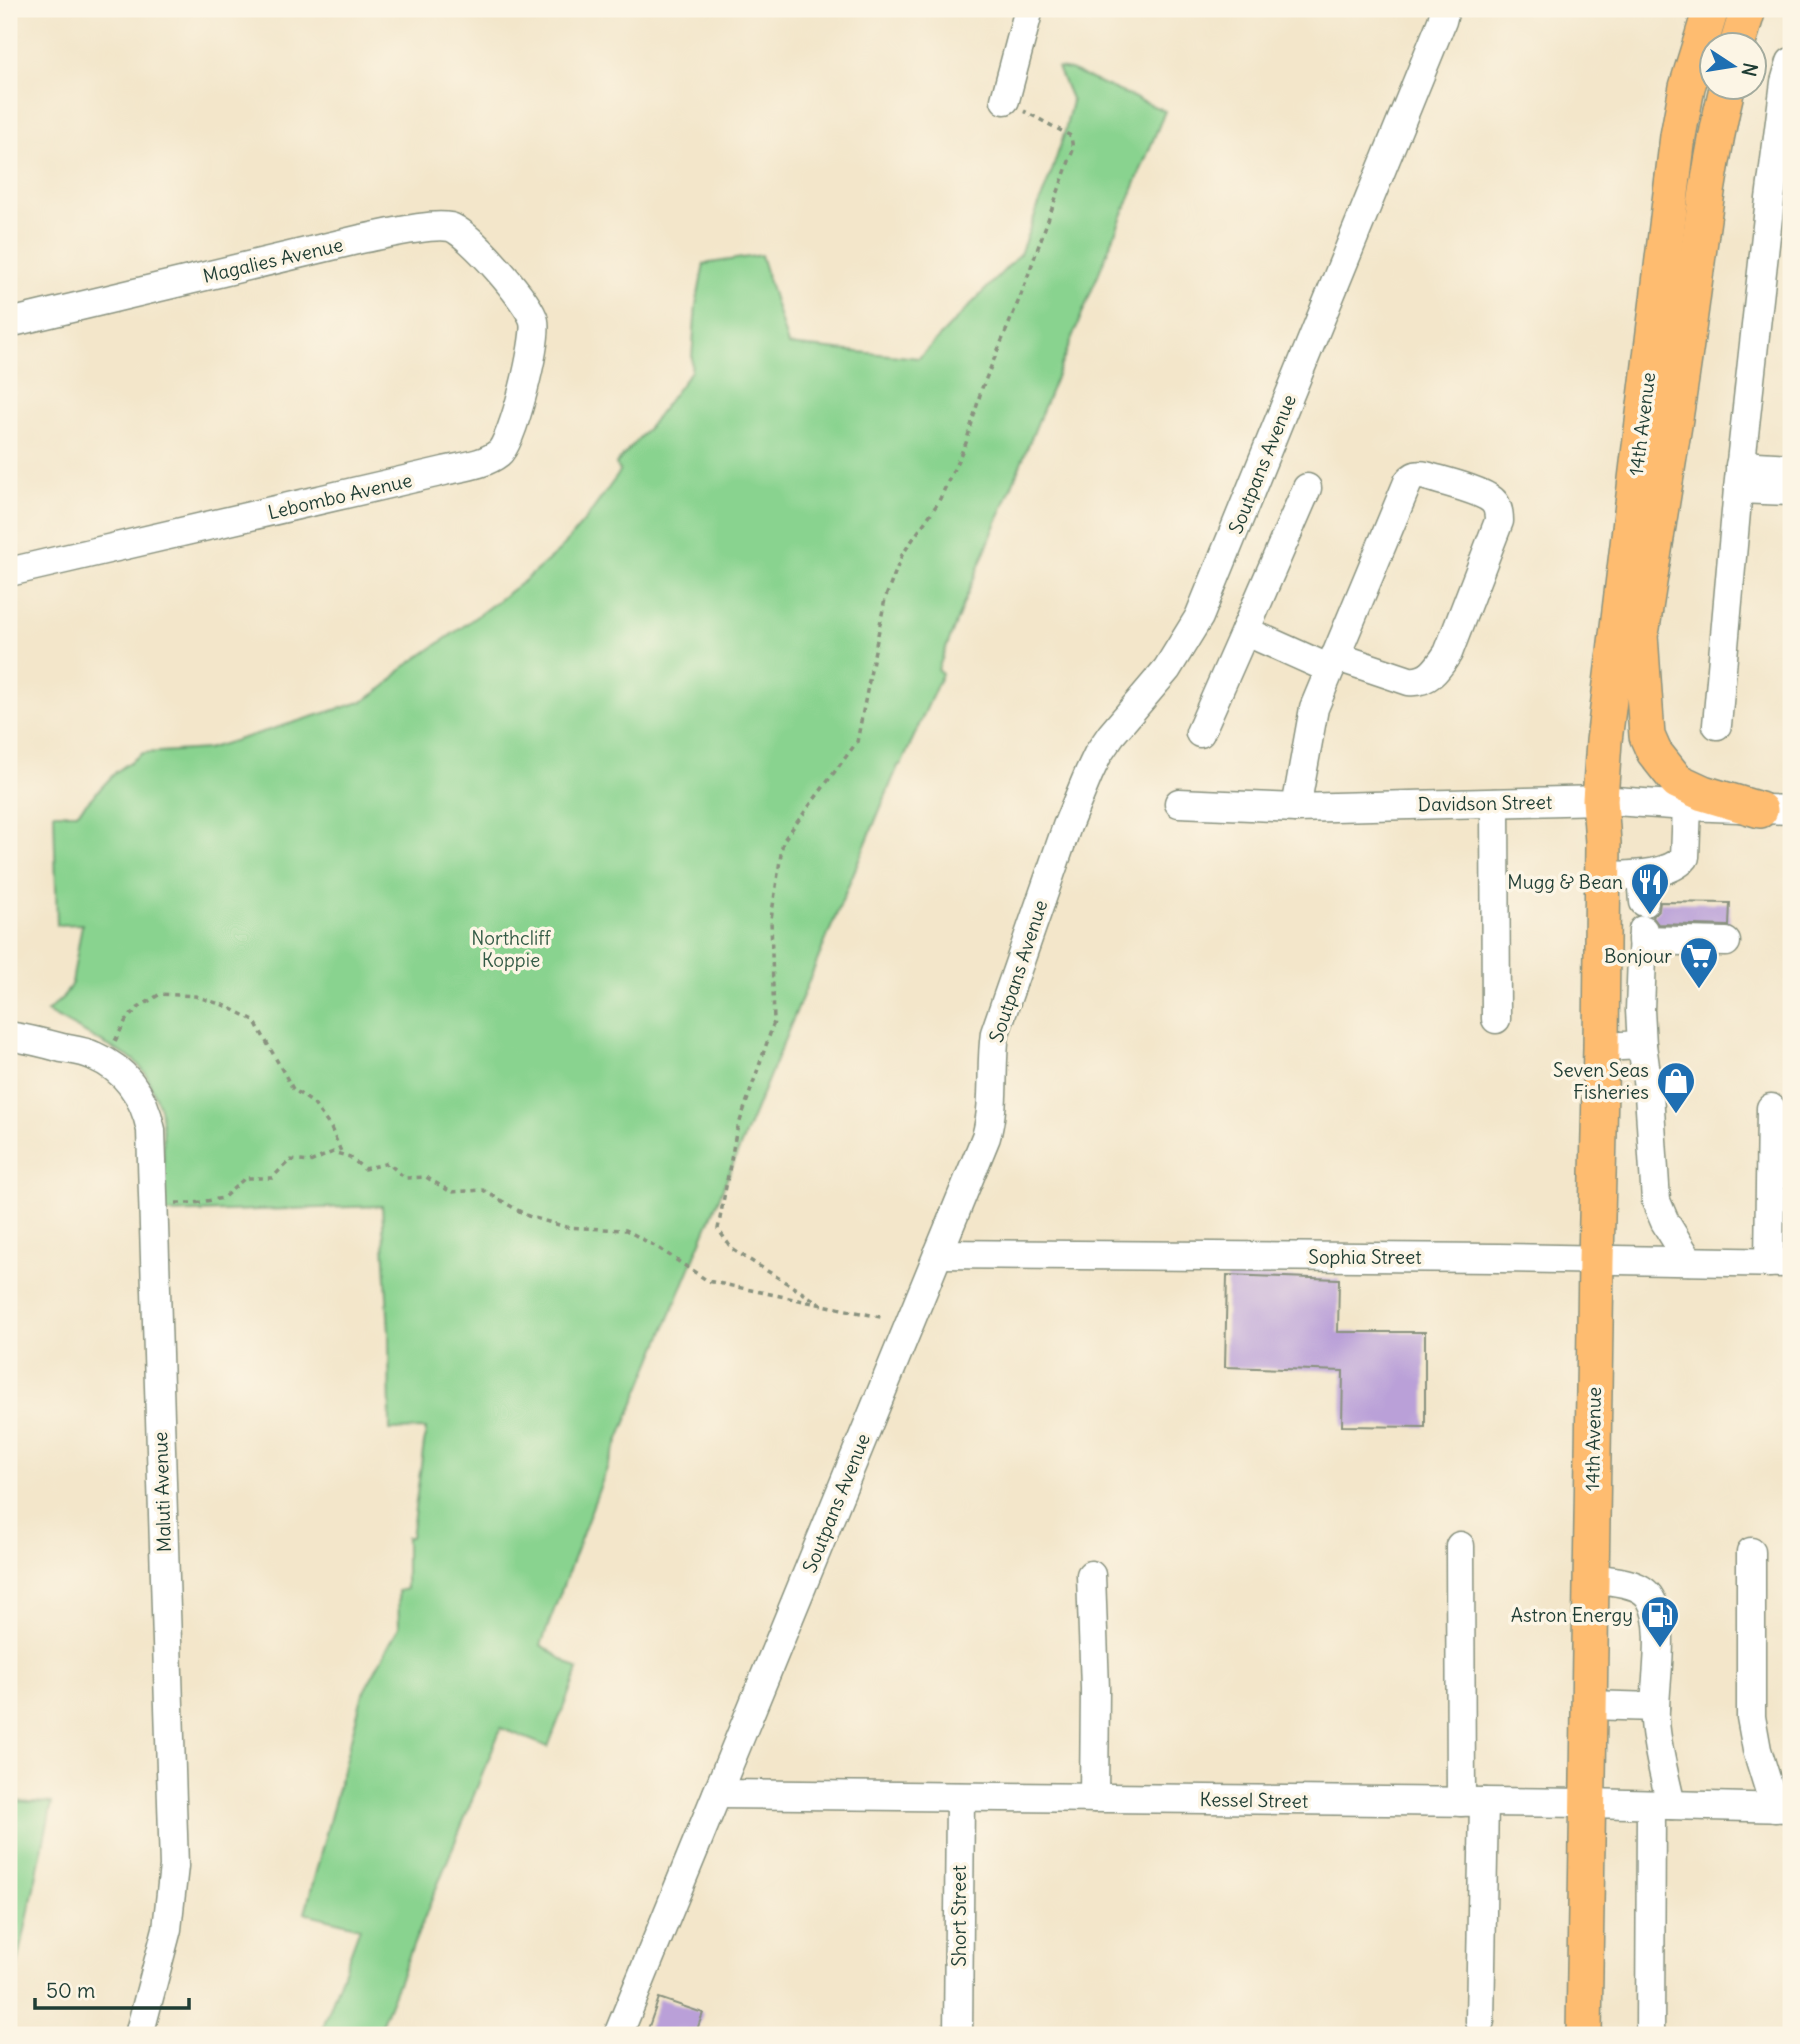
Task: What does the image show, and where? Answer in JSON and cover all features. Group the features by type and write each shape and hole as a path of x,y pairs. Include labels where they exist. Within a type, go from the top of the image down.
{"main road":[{"name":"14th Avenue","path":"1611,801 1604,741 1678,136 1688,87 1711,9"},
{"path":"1741,32 1748,9"},
{"name":"14th Avenue","path":"1584,2035 1603,859 1724,102"},
{"path":"1640,635 1647,736 1654,752 1677,781 1703,793 1776,810"}],"street":[{"path":"1005,100 1029,9"},
{"name":"Soutpans Avenue","path":"618,2035 971,1177 989,1127 993,1102 992,1050 995,1033 1084,784 1105,745 1167,669 1199,617 1446,9"},
{"path":"1717,726 1739,477 1770,199 1791,62"},
{"name":"Magalies Avenue","path":"9,323 361,239 441,227 450,227 466,236 515,290"},
{"name":"Lebombo Avenue","path":"9,572 444,471 494,456 501,452 511,430 534,342 534,320 526,302 515,290"},
{"path":"1739,477 1791,468"},
{"path":"1245,631 1332,662 1409,681 1417,682 1427,678 1448,653 1499,521 1493,500 1426,476 1417,475 1408,482 1332,662 1314,708 1296,808"},
{"path":"1739,477 1791,491"},
{"path":"1200,733 1307,488"},
{"name":"Davidson Street","path":"1179,803 1296,808 1611,801 1776,810"},
{"path":"1495,803 1496,1019"},
{"path":"1603,859 1643,888 1684,859 1687,806"},
{"path":"1601,961 1642,944 1726,942"},
{"path":"1642,944 1640,1010 1656,1201 1665,1222 1689,1261"},
{"name":"Maluti Avenue","path":"9,1036 93,1055 114,1068 142,1099 151,1130 174,1866 167,1929 139,2035"},
{"path":"1601,1047 1642,1045"},
{"path":"1771,1108 1780,1263"},
{"name":"Sophia Street","path":"939,1254 1780,1263"},
{"path":"1460,1546 1473,1802 1480,2021"},
{"path":"1751,1552 1751,1717 1757,1750 1783,1808"},
{"path":"1091,1575 1095,1689 1094,1798"},
{"path":"1591,1578 1636,1586 1650,1597 1659,1621 1655,1707 1661,1805 1650,2035"},
{"path":"1589,1705 1655,1707"},
{"name":"Kessel Street","path":"718,1794 1588,1803 1783,1808"},
{"name":"Short Street","path":"958,2035 960,1797"}],"path":[{"path":"822,1305 732,1248 718,1229 736,1133 774,1022 772,919 783,841 857,742 885,598 902,555 938,503 967,443 982,388 1021,295 1073,150 1071,136 1005,100"},
{"path":"100,1059 114,1044 126,1020 138,1008 160,994 195,996 226,1006 254,1020 293,1089 313,1103 331,1128 342,1155"},
{"path":"153,1203 195,1203 223,1198 245,1178 272,1178 290,1160 310,1161 333,1152 350,1157 364,1169 388,1163 405,1178 426,1177 451,1192 483,1190 528,1216 566,1227 626,1230 708,1281 910,1323"}],"green space":[{"name":"Northcliff Koppie","path":"1058,68 1070,70 1165,111 963,605 938,669 942,674 902,763 898,766 607,1468 541,1645 578,1670 548,1747 501,1728 377,2035 320,2035 360,1927 305,1913 363,1693 399,1627 398,1591 406,1589 406,1537 411,1537 426,1429 390,1430 389,1333 382,1206 164,1213 160,1108 146,1074 134,1060 47,1012 65,995 72,983 82,924 57,925 54,813 77,813 116,772 143,753 207,749 364,701 386,686 403,668 524,581 559,551 586,519 620,472 616,464 648,428 691,371 696,305 704,264 761,255 788,345 919,358 1020,254 1053,168 1072,101"},
{"path":"9,1801 52,1803 9,2005"}],"building":[{"path":"1660,902 1730,903 1729,926 1658,924 1652,916 1659,910"},
{"path":"1227,1275 1339,1279 1338,1332 1425,1332 1425,1427 1342,1426 1343,1371 1225,1367"},
{"path":"659,1998 703,2013 695,2035 646,2035"}],"place":[{"name":"Mugg & Bean","path":"1650,916"},
{"name":"Bonjour","path":"1699,990"},
{"name":"Seven Seas Fisheries","path":"1676,1115"},
{"name":"Astron Energy","path":"1660,1649"}]}
